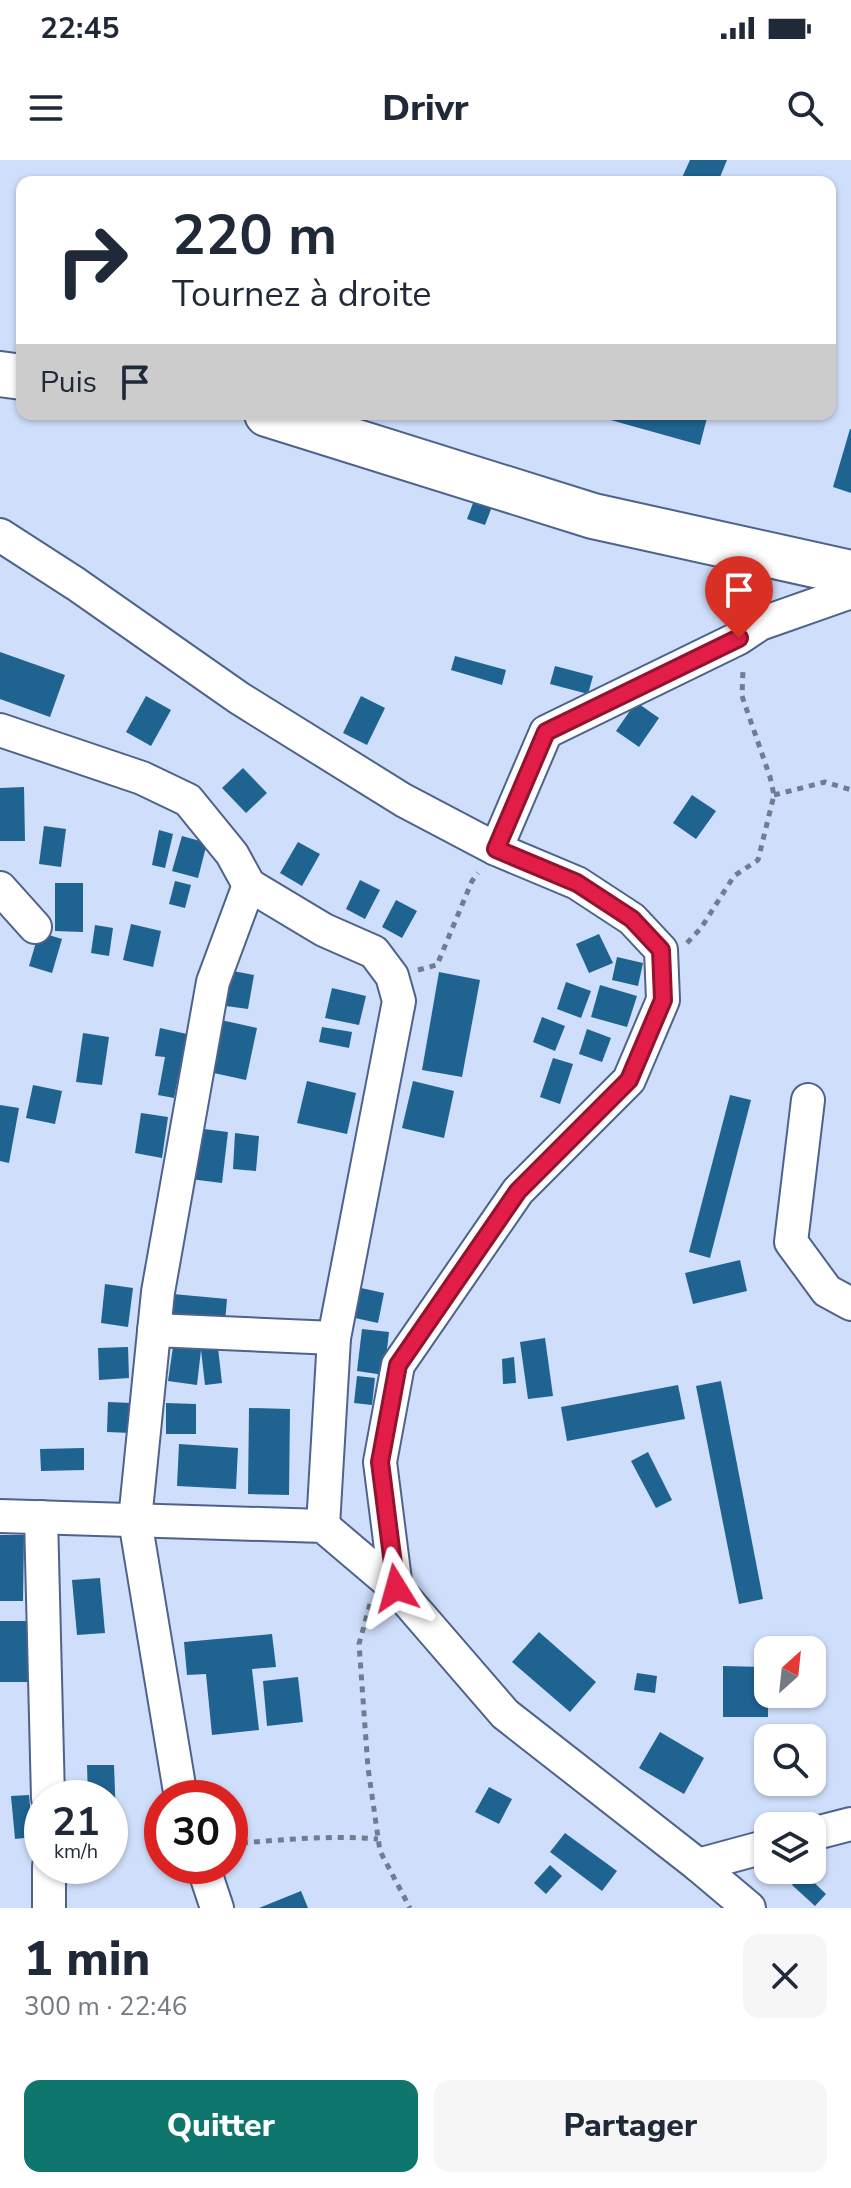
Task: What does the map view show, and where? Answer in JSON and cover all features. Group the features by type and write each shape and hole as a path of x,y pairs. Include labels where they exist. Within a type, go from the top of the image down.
{"main road":[{"path":"286,420 593,516 851,573"}],"street":[{"path":"0,535 239,698 403,800 496,849 577,883 632,919 661,950 663,1000 629,1080 518,1191 398,1365 380,1462 387,1580"},
{"path":"496,849 546,732 739,638 760,624 851,592"},
{"path":"0,730 142,778 188,800 232,854 249,885 324,930 374,952 392,976 399,1001 334,1338 323,1526"},
{"path":"178,1780 135,1520 160,1276 213,982 249,885"},
{"path":"0,888 35,927"},
{"path":"808,1100 791,1242 827,1291 851,1304"},
{"path":"154,1330 334,1338"},
{"path":"0,1516 323,1526 387,1580 505,1714 749,1908"},
{"path":"41,1517 48,1780"},
{"path":"826,1830 851,1824"},
{"path":"698,1865 754,1850"},
{"path":"49,1884 49,1908"},
{"path":"209,1884 217,1908"}],"path":[{"path":"662,971 701,928 734,876 758,860 774,795 742,696 745,653 760,624"},
{"path":"774,795 825,782 851,790"},
{"path":"392,976 437,965 472,881 496,849"},
{"path":"387,1580 359,1644 368,1768 380,1851 410,1908"},
{"path":"248,1842 359,1837 378,1839"}],"building":[{"path":"690,160 727,160 720,176 683,176"},
{"path":"610,420 706,420 700,445"},
{"path":"851,429 851,493 833,487"},
{"path":"475,498 493,504 485,525 467,519"},
{"path":"0,652 65,675 50,717 0,699"},
{"path":"455,656 506,670 502,685 451,670"},
{"path":"555,666 593,676 588,694 550,684"},
{"path":"146,696 171,710 151,746 126,732"},
{"path":"361,696 385,708 367,745 343,733"},
{"path":"636,702 659,718 639,747 616,731"},
{"path":"243,768 267,793 246,813 222,788"},
{"path":"24,787 25,841 0,841 0,788"},
{"path":"692,795 716,811 696,839 673,823"},
{"path":"44,826 66,829 61,867 39,864"},
{"path":"159,830 173,834 165,868 152,865"},
{"path":"182,836 207,843 198,878 172,871"},
{"path":"298,842 320,854 302,886 280,873"},
{"path":"360,880 380,890 365,919 346,909"},
{"path":"175,881 191,885 185,908 169,904"},
{"path":"55,883 83,883 83,932 55,931"},
{"path":"396,900 417,911 402,938 382,927"},
{"path":"131,924 161,931 153,967 123,960"},
{"path":"95,925 113,928 109,956 91,953"},
{"path":"39,932 62,939 52,973 29,966"},
{"path":"599,934 613,963 589,973 576,944"},
{"path":"617,957 643,963 638,986 612,980"},
{"path":"233,971 254,975 248,1009 226,1006"},
{"path":"439,972 480,980 462,1077 422,1070"},
{"path":"566,982 591,991 581,1018 557,1009"},
{"path":"600,985 637,996 627,1027 591,1017"},
{"path":"332,988 366,996 359,1025 325,1018"},
{"path":"542,1017 565,1026 555,1051 533,1042"},
{"path":"221,1020 257,1028 246,1080 209,1072"},
{"path":"322,1027 352,1032 349,1048 319,1042"},
{"path":"160,1028 187,1034 174,1098 158,1095 165,1057 155,1056"},
{"path":"587,1029 611,1038 602,1062 579,1054"},
{"path":"83,1033 109,1037 102,1085 76,1082"},
{"path":"553,1058 573,1064 560,1104 540,1097"},
{"path":"307,1081 356,1093 347,1134 297,1123"},
{"path":"413,1081 454,1091 444,1138 402,1128"},
{"path":"33,1085 62,1091 55,1124 26,1118"},
{"path":"730,1095 751,1100 710,1258 689,1252"},
{"path":"0,1105 19,1108 9,1163 0,1161"},
{"path":"141,1113 168,1117 162,1158 135,1153"},
{"path":"196,1128 228,1132 222,1183 190,1179"},
{"path":"235,1133 259,1136 256,1171 233,1169"},
{"path":"740,1260 747,1291 693,1304 685,1273"},
{"path":"105,1284 133,1288 128,1327 101,1323"},
{"path":"361,1288 384,1293 378,1323 355,1318"},
{"path":"173,1294 227,1299 225,1323 171,1319"},
{"path":"362,1329 389,1332 384,1375 357,1371"},
{"path":"545,1338 553,1396 528,1399 520,1342"},
{"path":"128,1347 129,1378 99,1380 98,1348"},
{"path":"173,1347 201,1350 197,1385 168,1381"},
{"path":"218,1348 222,1383 205,1385 201,1350"},
{"path":"514,1357 516,1383 503,1384 502,1359"},
{"path":"357,1376 375,1378 372,1405 354,1403"},
{"path":"721,1381 763,1599 739,1604 696,1386"},
{"path":"678,1385 685,1419 567,1441 561,1407"},
{"path":"108,1402 132,1403 131,1433 107,1432"},
{"path":"166,1403 196,1404 196,1434 166,1434"},
{"path":"249,1408 290,1409 289,1495 248,1494"},
{"path":"179,1444 238,1448 236,1489 177,1486"},
{"path":"84,1448 84,1470 41,1471 40,1449"},
{"path":"648,1452 672,1500 656,1508 631,1461"},
{"path":"0,1535 24,1535 23,1601 0,1601"},
{"path":"100,1578 105,1633 77,1635 72,1580"},
{"path":"0,1621 32,1621 32,1682 0,1682"},
{"path":"539,1632 596,1682 570,1712 512,1662"},
{"path":"272,1634 276,1667 252,1669 259,1730 212,1735 206,1674 187,1675 184,1642"},
{"path":"723,1666 754,1667 754,1708 768,1708 768,1717 723,1717"},
{"path":"637,1673 657,1676 655,1693 634,1690"},
{"path":"298,1677 303,1722 267,1726 263,1681"},
{"path":"660,1732 704,1758 684,1794 639,1768"},
{"path":"87,1765 114,1765 115,1780 87,1780"},
{"path":"489,1787 512,1799 499,1824 475,1812"},
{"path":"24,1795 24,1838 15,1839 11,1796"},
{"path":"565,1833 617,1871 602,1891 550,1852"},
{"path":"550,1865 562,1876 546,1894 534,1883"},
{"path":"816,1884 826,1894 815,1906 792,1885"},
{"path":"301,1891 308,1908 259,1908"}],"route":[{"path":"396,1588 380,1462 398,1365 518,1191 629,1080 663,1000 661,950 632,919 577,883 496,849 546,732 739,638"}]}
